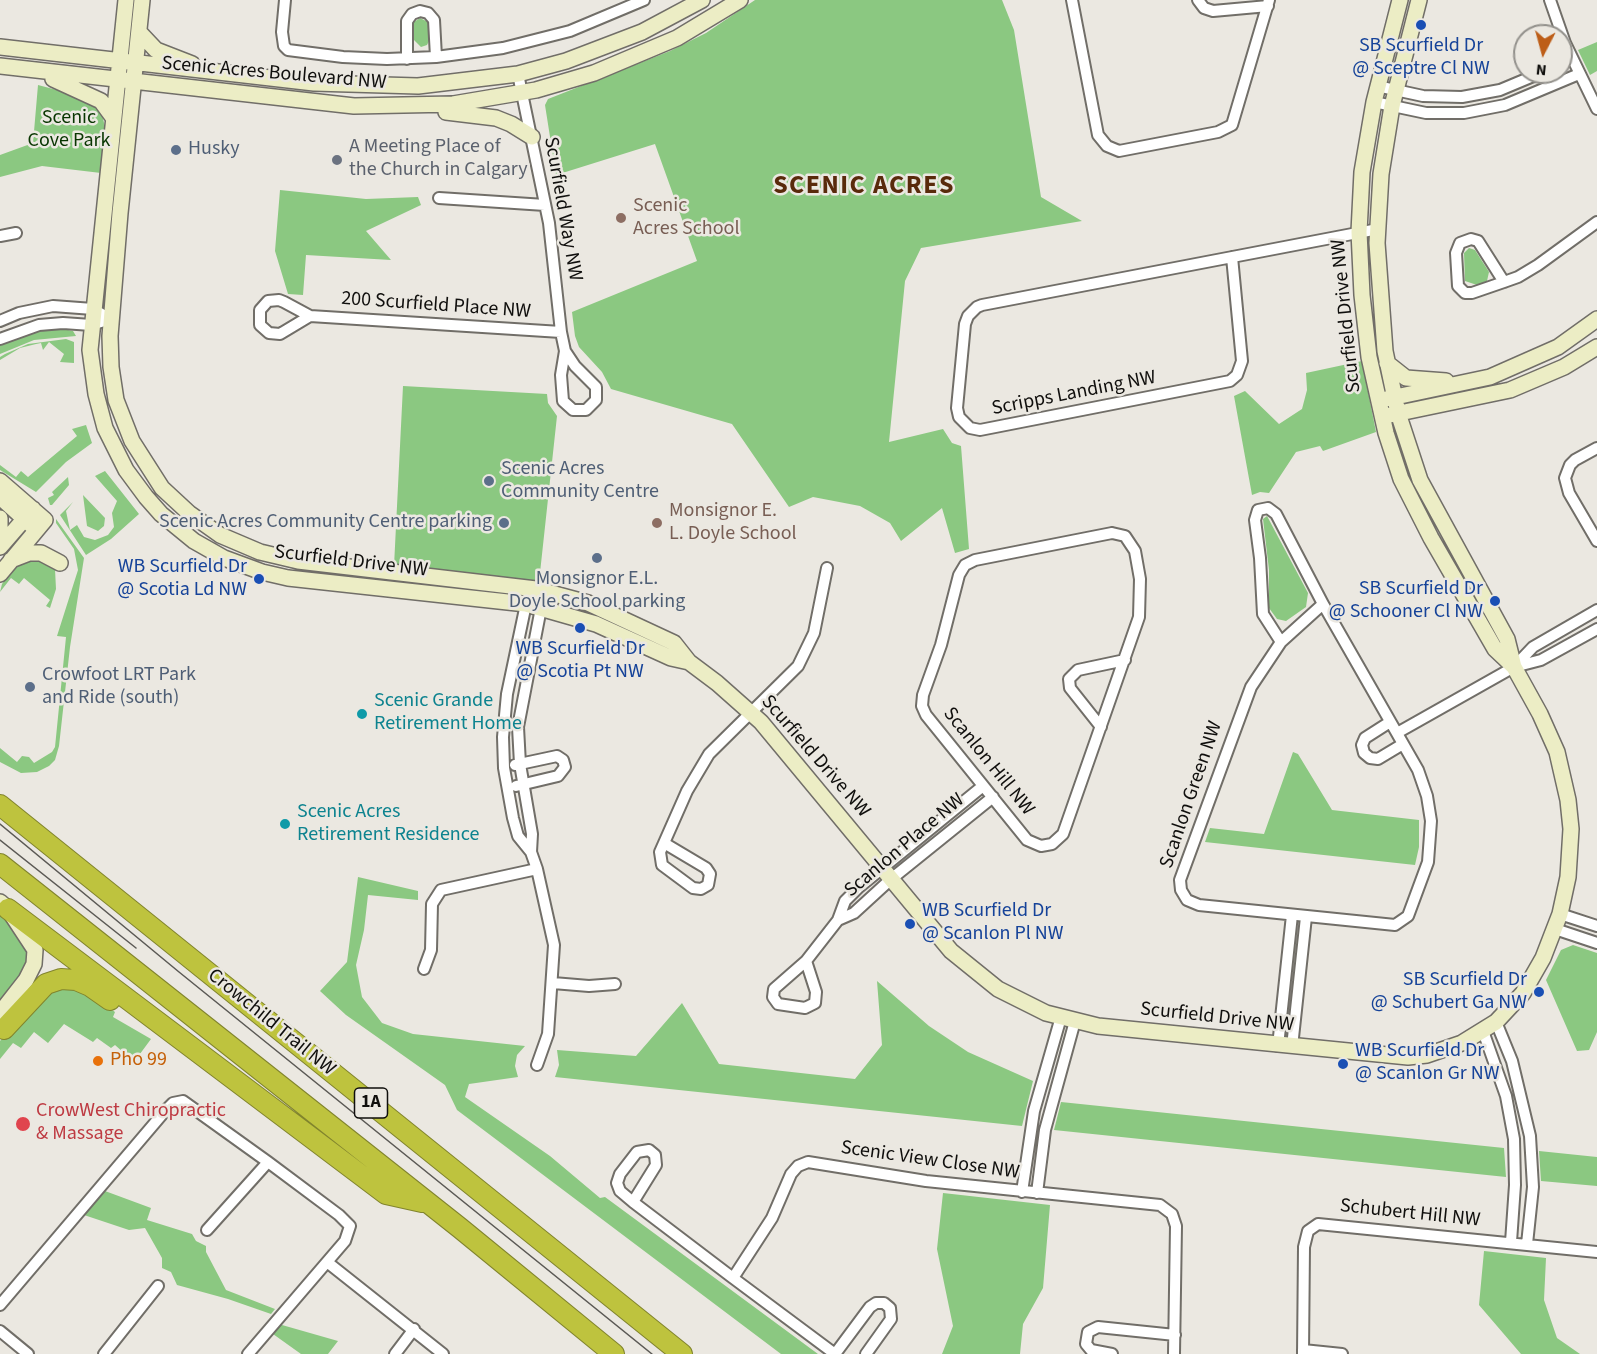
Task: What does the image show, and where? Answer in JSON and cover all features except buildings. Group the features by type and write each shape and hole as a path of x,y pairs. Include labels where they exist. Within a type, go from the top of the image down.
{"highway":[{"name":"Crowchild Trail NW","path":"0,805 682,1354"},
{"name":"1A","path":"0,864 615,1354"},
{"path":"4,905 256,1098 386,1194 429,1204"},
{"path":"1,1025 46,984 61,979 76,980 90,986 234,1088 256,1098"}],"street":[{"name":"Scurfield Drive NW","path":"126,0 91,325 93,379 105,428 126,470 161,514 194,541 244,567 288,578 533,606 596,624 671,658 689,662"},
{"name":"Scurfield Drive NW","path":"142,0 111,318 111,367 122,419 144,462 162,488 207,527 245,547 284,559 536,589 588,603 674,643 689,662 752,713 934,933 968,967 1013,997 1068,1019 1285,1046 1408,1057 1440,1051 1462,1043 1496,1022 1523,993 1543,958 1555,929 1560,914 1570,852 1568,800 1557,752 1548,730 1514,667 1507,639 1420,480 1398,413 1387,363 1379,296 1378,229 1381,174 1392,106 1419,0"},
{"path":"285,0 282,32 284,46 288,50 343,57 407,59 493,50 555,36 644,0"},
{"name":"Scenic Acres Boulevard NW","path":"0,47 314,83 386,87 459,83 518,74 566,61 618,43 702,0"},
{"name":"Scenic Acres Boulevard NW","path":"0,66 354,106 426,106 521,93 594,73 641,55 694,28 740,0"},
{"path":"1072,0 1098,135 1107,147 1119,151 1218,132 1232,125 1268,3 1213,11 1204,8 1198,0"},
{"name":"Scurfield Drive NW","path":"1400,0 1377,86 1362,172 1359,232 1362,295 1377,400 1394,462 1418,514 1495,649 1514,667"},
{"path":"1550,0 1559,24"},
{"path":"407,59 407,21 412,14 420,11 428,13 434,20 436,57"},
{"path":"139,32 156,51 193,64 205,71"},
{"path":"1573,61 1597,110"},
{"path":"22,69 85,92 101,101 112,116"},
{"name":"Scurfield Way NW","path":"518,74 555,264 561,332 565,351 561,375 563,400 573,410 586,410 596,400 596,387 575,366 565,351"},
{"path":"1374,102 1446,114 1488,110 1522,99 1579,74"},
{"path":"1377,86 1439,98 1484,94 1513,83"},
{"path":"1484,94 1488,110"},
{"path":"426,106 440,111 496,118 512,124 532,137"},
{"path":"439,198 545,205"},
{"path":"1504,282 1478,241 1467,239 1460,243 1456,253 1457,283 1462,291 1472,293 1504,282 1538,266 1597,222"},
{"name":"Scripps Landing NW","path":"1232,257 1242,362 1238,375 1230,381 980,430 970,428 959,417 957,408 965,324 968,316 977,307 1359,232 1378,229"},
{"path":"0,236 16,232"},
{"name":"200 Scurfield Place NW","path":"310,316 286,332 274,334 264,330 258,319 263,304 273,300 310,316 561,332"},
{"path":"0,321 43,308 93,309 111,318"},
{"path":"0,339 39,325 63,323 91,325 111,318"},
{"path":"1377,400 1490,377 1558,347 1597,319"},
{"path":"1381,416 1510,390 1564,367 1597,347"},
{"path":"1387,363 1406,378 1420,381 1437,382 1490,377"},
{"path":"1597,448 1570,465 1565,478 1569,493 1597,541"},
{"path":"0,481 40,525 0,574"},
{"path":"0,497 29,513"},
{"name":"Scanlon Green NW","path":"1281,642 1263,614 1255,520 1258,510 1264,507 1274,511 1423,784 1431,821 1428,862 1408,916 1400,923 1388,925 1195,904 1187,900 1180,884 1248,694 1266,661 1281,642 1323,604"},
{"path":"0,547 29,513"},
{"path":"0,518 0,540"},
{"name":"Scanlon Hill NW","path":"1112,533 1125,536 1135,551 1141,598 1137,623 1101,727 1063,834 1057,840 1041,846 1027,840 926,715 922,701 941,645 958,575 965,565 975,560 1112,533"},
{"path":"11,560 29,553 41,553 60,564"},
{"path":"342,584 345,566"},
{"path":"664,843 706,868 710,874 708,885 701,889 693,888 662,865 660,852 664,843 698,769 727,734 783,684 809,646 827,568"},
{"path":"531,852 532,834 520,764 520,710 536,589"},
{"path":"533,606 505,708 504,768 518,836 531,852 537,869 554,945 548,1034 537,1065"},
{"path":"1514,667 1533,647 1597,610"},
{"path":"1397,734 1514,667 1541,660 1597,629"},
{"path":"1101,727 1070,688 1069,679 1078,670 1125,660"},
{"path":"1390,722 1365,738 1362,745 1364,753 1370,758 1378,759 1403,744"},
{"path":"504,768 553,756 560,757 565,763 564,771 558,776 507,788"},
{"name":"Scanlon Place NW","path":"886,874 983,786"},
{"name":"Scanlon Place NW","path":"806,961 816,992 814,1003 806,1008 778,1004 773,997 774,989 806,961 838,920 845,901 993,797"},
{"path":"424,969 431,950 432,904 441,890 537,869"},
{"path":"1,1025 34,964 35,950 4,905"},
{"path":"1560,914 1597,926"},
{"path":"1285,1046 1292,915"},
{"path":"1285,1046 1306,917"},
{"path":"1555,929 1597,943"},
{"path":"553,982 589,987 615,984"},
{"path":"1022,1192 1034,1111 1068,1019"},
{"path":"1037,1193 1045,1130 1068,1019"},
{"path":"1496,1022 1518,1083 1530,1136 1533,1187 1527,1244"},
{"path":"1483,1031 1506,1096 1514,1139 1515,1185 1511,1242"},
{"path":"0,1305 173,1102 183,1101 196,1108 339,1215 350,1226 345,1241 248,1354"},
{"path":"1514,1139 1530,1136"},
{"path":"633,1202 656,1165 655,1155 648,1150 637,1152 620,1174 618,1187 633,1202 835,1354 870,1307 876,1303 890,1308 891,1319 866,1354"},
{"path":"207,1230 268,1162"},
{"name":"Scenic View Close NW","path":"732,1278 772,1218 791,1174 804,1163 1022,1192 1160,1205 1172,1214 1176,1226 1174,1354"},
{"name":"Schubert Hill NW","path":"1303,1352 1304,1247 1308,1231 1314,1225 1324,1223 1597,1252"},
{"path":"327,1262 444,1354"},
{"path":"104,1354 158,1286"},
{"path":"1112,1354 1091,1350 1086,1344 1088,1332 1098,1327 1175,1335"},
{"path":"395,1354 414,1329"},
{"path":"0,1331 28,1354"},
{"path":"1303,1352 1342,1354"}],"green space":[{"path":"755,0 1002,0 1014,30 1041,197 1082,221 921,248 905,281 889,442 943,429 952,443 961,446 969,549 955,553 942,508 901,541 890,523 860,506 813,497 789,507 732,424 611,389 602,372 579,347 572,312 697,261 655,144 556,175 545,105 548,99 670,51 706,33"},
{"path":"420,18 428,22 429,41 427,45 421,47 414,40 414,22"},
{"path":"1597,42 1597,71 1590,75 1578,50"},
{"name":"Scenic Cove Park","path":"38,85 76,95 93,103 102,113 105,128 101,173 42,166 0,177 0,155 33,143"},
{"path":"280,190 366,199 418,197 421,205 366,231 391,260 306,255 303,295 288,294 275,251"},
{"path":"1469,248 1475,250 1489,272 1487,281 1477,285 1465,281 1464,253"},
{"path":"63,329 73,331 76,336 34,340 0,354 0,345 5,342 33,332"},
{"path":"66,339 74,342 74,363 60,362 64,354 49,342 43,350 41,343 36,344 20,348 0,360 0,357 5,354 28,344"},
{"path":"1362,361 1376,432 1323,451 1320,446 1296,452 1269,493 1260,492 1252,495 1234,396 1245,391 1279,424 1302,409 1307,390 1306,373"},
{"path":"403,386 547,394 548,403 557,416 539,582 394,566"},
{"path":"86,425 92,443 66,462 36,492 0,470 0,465 16,477 21,471 28,477 77,436 72,429"},
{"path":"105,471 139,514 111,539 86,555 60,515 73,502 66,511 70,530 77,525 84,537 95,540 108,535 114,527 112,513 117,501 95,476"},
{"path":"68,477 69,485 50,505 48,498 54,495 52,492"},
{"path":"83,495 105,518 104,526 98,531 87,526"},
{"path":"1267,516 1308,593 1306,607 1286,621 1277,619 1269,608 1269,570 1263,519"},
{"path":"56,519 84,558 70,647 59,746 55,760 49,766 37,772 21,773 0,762 0,748 17,762 22,756 29,757 34,763 52,752 55,747 66,637 57,636 78,570 74,549 56,523"},
{"path":"35,557 52,565 55,569 56,589 50,608 46,606 50,600 24,578 19,584 11,578 0,592 2,584 13,569 20,563"},
{"path":"1293,752 1298,754 1332,810 1419,820 1419,847 1415,865 1205,842 1210,828 1264,834"},
{"path":"358,877 418,891 418,900 368,895 364,930 356,965 362,997 382,1023 413,1034 525,1046 517,1055 515,1066 518,1077 469,1084 465,1097 550,1156 600,1198 605,1197 818,1354 781,1354 457,1110 445,1085 346,1015 320,991 347,962"},
{"path":"0,913 28,950 28,957 22,973 0,1001"},
{"path":"1573,945 1597,953 1597,1032 1589,1050 1577,1051 1546,980 1561,950"},
{"path":"877,981 929,1026 968,1052 1033,1081 1022,1126 555,1077 559,1065 557,1050 636,1056 682,1003 719,1064 855,1079 882,1045"},
{"path":"60,985 90,994 115,1012 113,1017 151,1039 134,1062 115,1045 111,1048 97,1038 93,1042 64,1024 48,1043 34,1032 21,1048 13,1043 0,1059 0,1041 31,1004"},
{"path":"1061,1102 1504,1148 1506,1177 1054,1130"},
{"path":"1539,1151 1597,1157 1597,1186 1541,1181"},
{"path":"105,1191 151,1208 147,1220 192,1234 196,1241 206,1246 206,1252 226,1290 275,1309 271,1314 177,1285 171,1272 162,1268 162,1258 145,1228 129,1230 84,1215"},
{"path":"943,1193 1050,1205 1043,1288 1023,1324 1020,1354 942,1354 953,1326 937,1249"},
{"path":"1484,1251 1546,1258 1544,1300 1557,1338 1580,1354 1521,1354 1479,1305"},
{"path":"281,1325 338,1341 328,1354 301,1354 273,1334"}],"tram line":[{"path":"0,824 179,972 652,1354"},
{"path":"0,840 136,948"}],"place":[{"name":"SB Scurfield Dr @ Sceptre Cl NW","path":"1421,25"},
{"name":"Husky","path":"176,150"},
{"name":"A Meeting Place of the Church in Calgary","path":"337,160"},
{"name":"Scenic Acres School","path":"621,218"},
{"name":"Scenic Acres Community Centre","path":"489,481"},
{"name":"Scenic Acres Community Centre parking","path":"504,523"},
{"name":"Monsignor E. L. Doyle School","path":"657,523"},
{"name":"Monsignor E.L. Doyle School parking","path":"597,558"},
{"name":"WB Scurfield Dr @ Scotia Ld NW","path":"259,579"},
{"name":"SB Scurfield Dr @ Schooner Cl NW","path":"1495,601"},
{"name":"WB Scurfield Dr @ Scotia Pt NW","path":"580,628"},
{"name":"Crowfoot LRT Park and Ride (south)","path":"30,687"},
{"name":"Scenic Grande Retirement Home","path":"362,714"},
{"name":"Scenic Acres Retirement Residence","path":"285,824"},
{"name":"WB Scurfield Dr @ Scanlon Pl NW","path":"910,924"},
{"name":"SB Scurfield Dr @ Schubert Ga NW","path":"1539,992"},
{"name":"Pho 99","path":"98,1061"},
{"name":"WB Scurfield Dr @ Scanlon Gr NW","path":"1343,1064"},
{"name":"CrowWest Chiropractic & Massage","path":"23,1124"}],"district":[{"name":"SCENIC ACRES","path":"864,187"}]}
